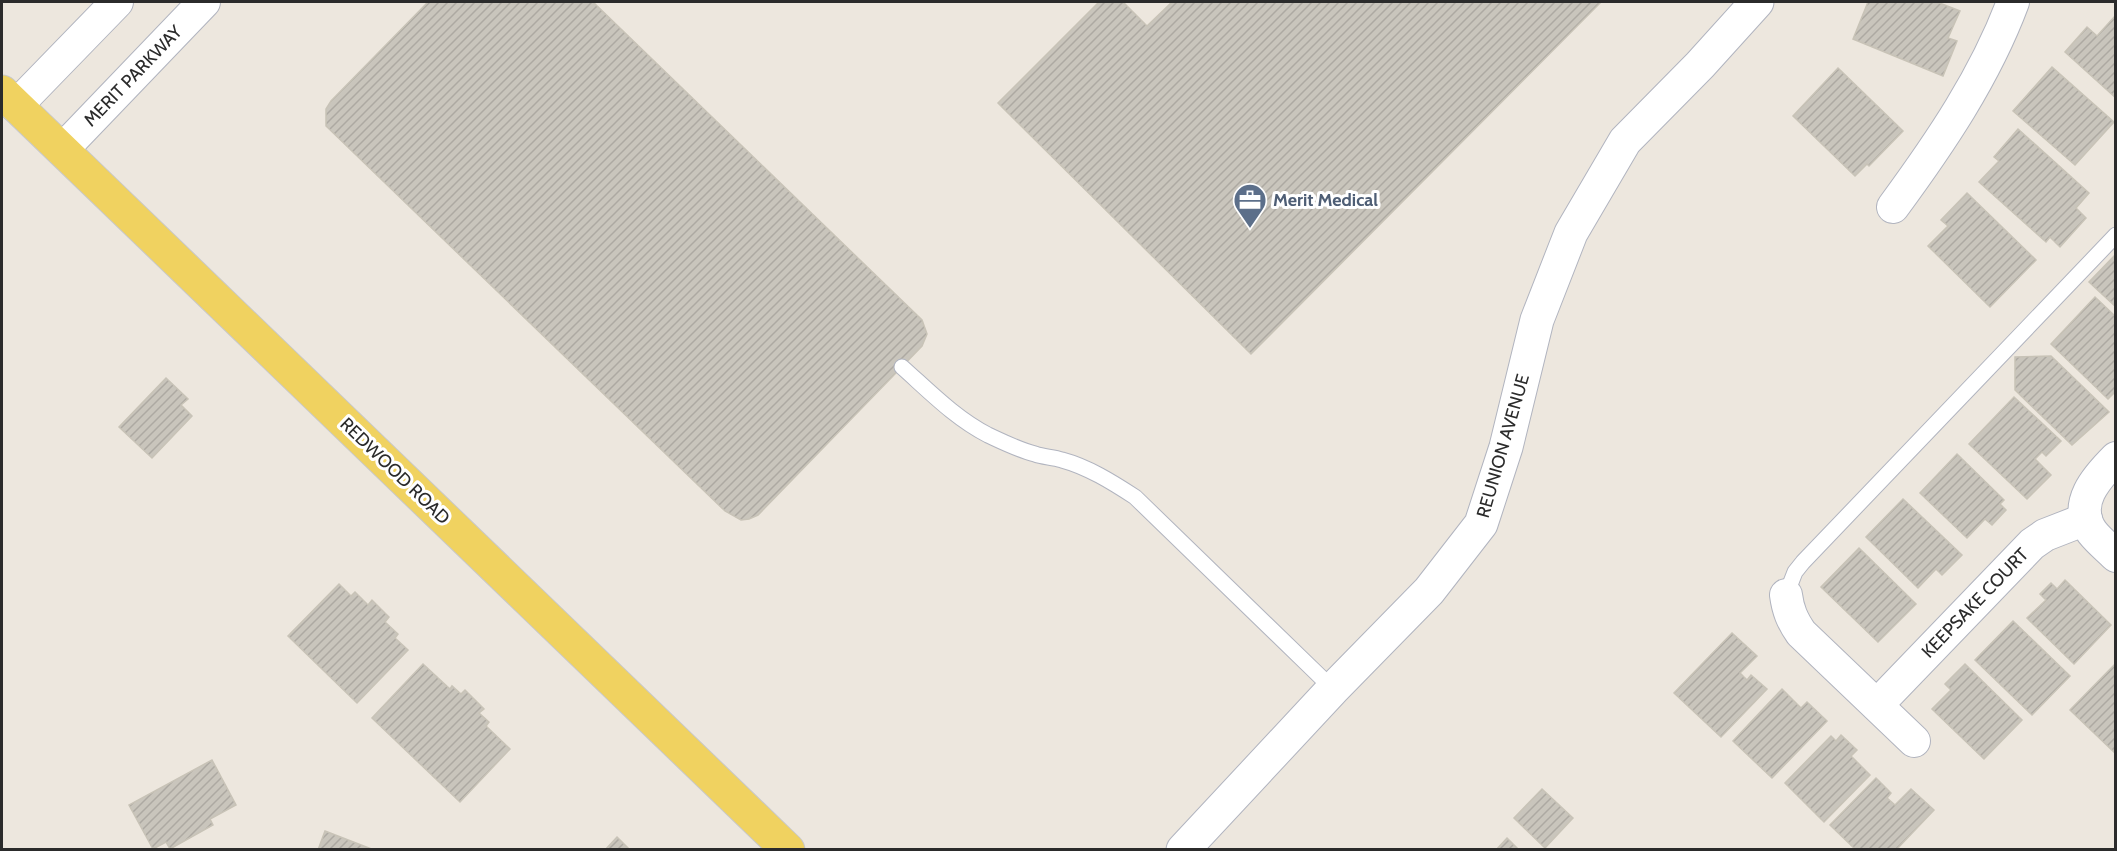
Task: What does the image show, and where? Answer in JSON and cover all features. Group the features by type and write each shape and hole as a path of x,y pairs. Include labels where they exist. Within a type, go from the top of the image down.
{"main road":[{"name":"REDWOOD ROAD","path":"9,99 788,849"}],"street":[{"path":"9,99 117,2"},
{"name":"MERIT PARKWAY","path":"62,150 204,2"},
{"name":"REUNION AVENUE","path":"1183,849 1333,689 1429,591 1481,524 1506,447 1537,320 1571,233 1625,141 1700,65 1756,2"},
{"path":"1893,207 1928,160 1978,80 2013,2"},
{"path":"2115,458 2090,487 2085,508 2086,519 2091,530 2115,556"},
{"name":"KEEPSAKE COURT","path":"1877,705 2032,544 2045,535 2086,519"},
{"path":"1786,595 1793,622 1801,633 1914,741"}],"lane":[{"path":"1786,595 1792,577 1803,562 2115,236"},
{"path":"902,367 967,423 988,435 1035,454 1084,468 1111,481 1135,497 1333,689"}],"building":[{"path":"428,2 593,2 922,320 927,334 922,346 758,515 741,520 725,511 326,126 326,109 331,101"},
{"name":"Merit Medical","path":"1099,2 1123,2 1147,26 1172,2 1601,2 1251,354 998,103"},
{"path":"1868,2 1937,2 1960,11 1948,38 1957,41 1943,76 1853,39"},
{"path":"2116,15 2116,98 2065,52 2087,27 2097,36"},
{"path":"2052,67 2114,122 2075,165 2013,111"},
{"path":"1838,68 1903,131 1869,166 1867,164 1855,176 1793,116"},
{"path":"2018,129 2089,193 2076,208 2086,218 2060,247 2050,237 2046,242 1979,182 1999,161 1994,157"},
{"path":"1967,193 2036,260 1990,307 1928,246 1948,226 1941,220"},
{"path":"2114,256 2116,258 2116,307 2089,282"},
{"path":"2095,297 2116,317 2116,391 2108,399 2051,344"},
{"path":"2051,356 2109,412 2072,445 2015,390 2015,357"},
{"path":"166,378 188,399 181,405 192,416 152,458 119,427"},
{"path":"2014,397 2061,441 2046,456 2042,452 2035,459 2051,475 2027,499 1969,444"},
{"path":"1957,454 2004,500 2000,504 2006,510 1992,525 1985,519 1967,538 1920,493"},
{"path":"1903,499 1962,555 1942,575 1936,569 1918,588 1866,537"},
{"path":"1859,548 1916,604 1878,642 1821,587"},
{"path":"2065,580 2111,625 2074,664 2027,618 2046,600 2040,594 2051,583 2057,589"},
{"path":"339,584 351,596 355,592 368,605 372,600 389,617 385,622 398,634 395,638 408,650 357,703 288,636"},
{"path":"2013,621 2070,676 2032,715 1975,660"},
{"path":"1732,633 1757,656 1740,673 1747,680 1751,675 1767,689 1721,737 1674,693"},
{"path":"2116,663 2116,754 2070,710"},
{"path":"423,664 450,689 452,686 461,694 465,690 484,709 479,713 489,722 486,726 510,749 460,802 372,718"},
{"path":"1965,664 2022,720 1984,759 1932,709 1951,690 1945,684"},
{"path":"1782,689 1801,708 1807,702 1827,721 1772,778 1733,741"},
{"path":"1841,735 1857,750 1851,756 1870,775 1824,822 1785,783 1831,736 1836,741"},
{"path":"212,760 236,805 210,819 213,825 170,849 166,842 153,849 129,805"},
{"path":"1876,778 1891,793 1887,798 1895,805 1911,789 1934,810 1896,850 1856,850 1830,825"},
{"path":"1542,789 1573,818 1545,848 1514,818"},
{"path":"325,831 374,850 318,850"},
{"path":"617,837 630,850 605,850"},
{"path":"1507,838 1519,850 1496,850"}],"place":[{"name":"Merit Medical","path":"1250,229"}]}
